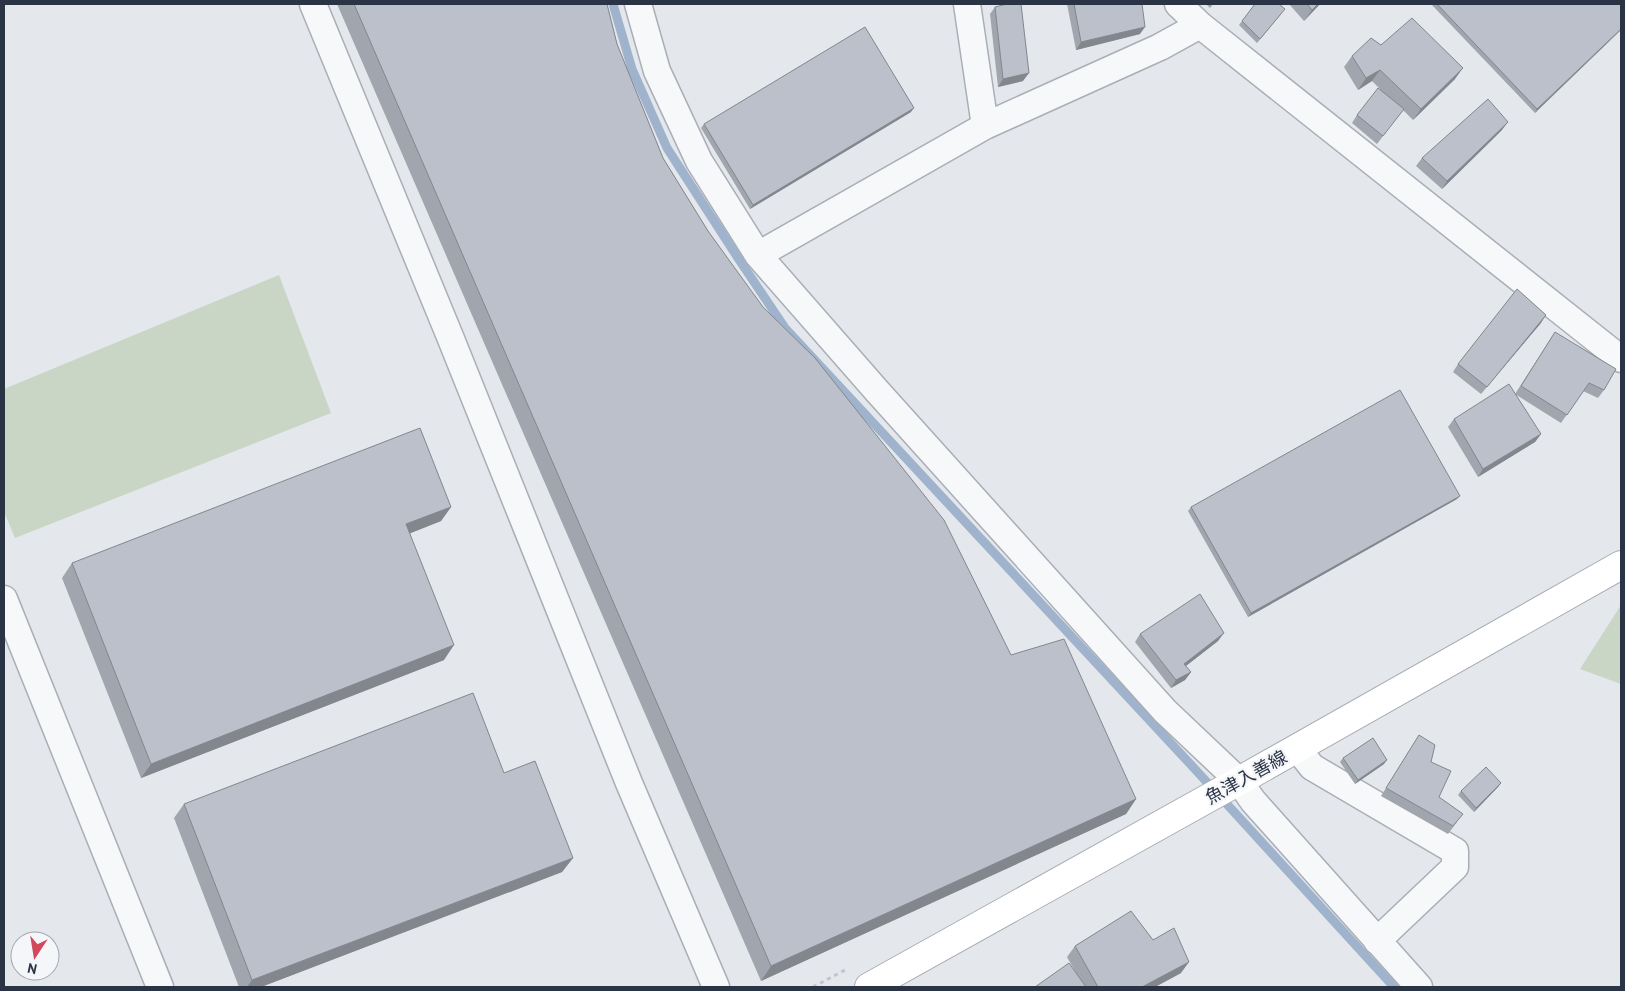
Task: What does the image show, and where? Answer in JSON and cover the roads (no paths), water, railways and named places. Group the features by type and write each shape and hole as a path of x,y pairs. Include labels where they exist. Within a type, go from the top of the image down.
{"main road":[{"name":"魚津入善線","path":"868,987 1239,781 1621,565"}],"street":[{"path":"313,4 451,338 629,783 716,987"},
{"path":"638,4 657,71 699,161 758,254 877,391 1165,711 1239,781 1253,800 1419,987"},
{"path":"967,4 984,126"},
{"path":"1178,4 1200,25 1618,352"},
{"path":"758,254 984,126 1160,47 1200,25"},
{"path":"4,599 160,987"},
{"path":"1297,748 1312,767 1455,851 1455,867 1377,941"}],"waterway":[{"path":"613,4 632,69 667,148 785,328 1193,767 1394,987"}]}
